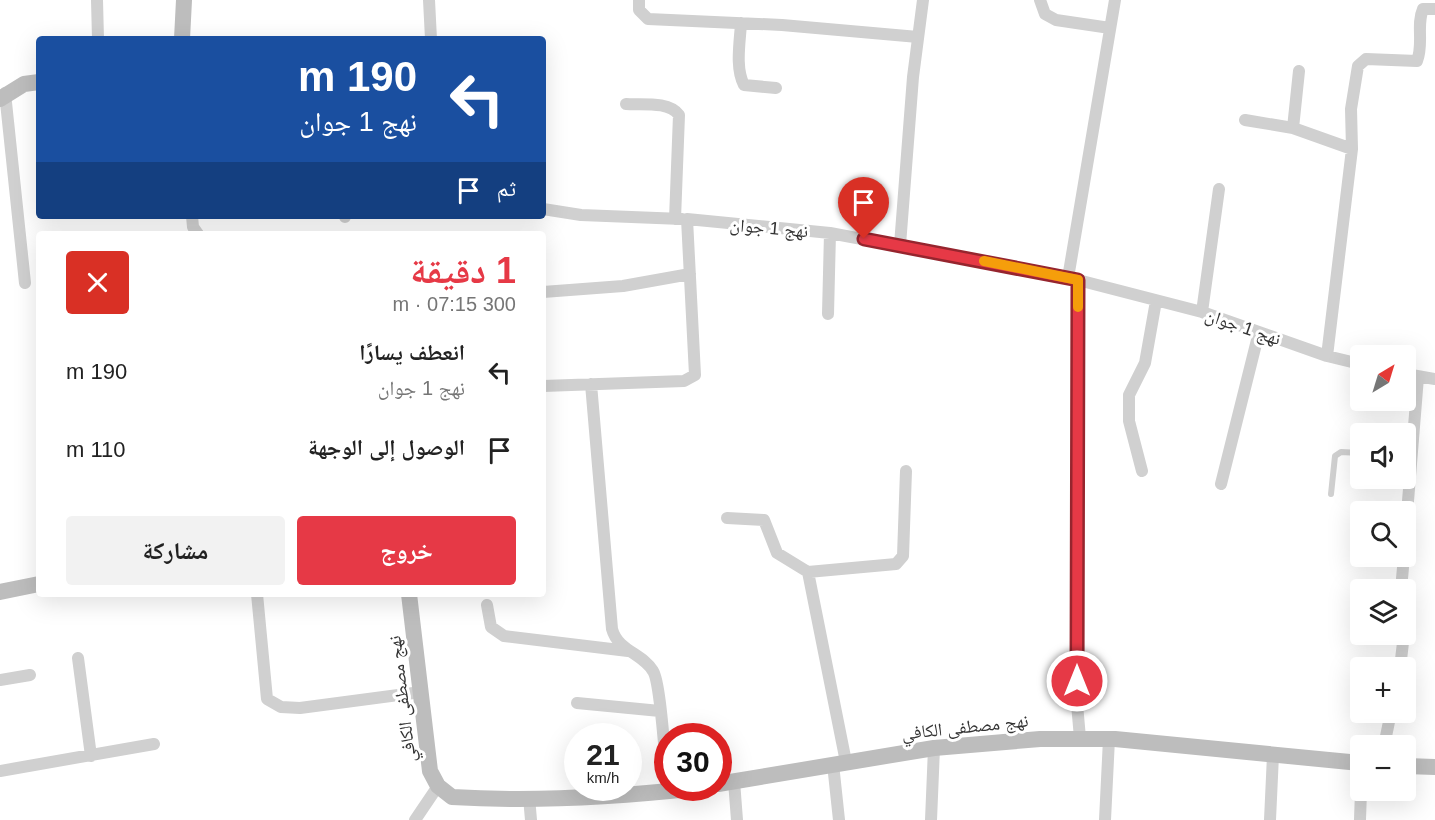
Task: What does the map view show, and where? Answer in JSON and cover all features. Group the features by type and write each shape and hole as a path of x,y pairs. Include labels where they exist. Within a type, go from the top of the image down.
{"street":[{"path":"97,0 98,36"},
{"path":"182,36 184,0"},
{"path":"429,0 431,36"},
{"path":"639,0 639,10 648,20 741,23 918,38"},
{"path":"900,245 923,0"},
{"path":"1040,0 1045,14 1056,21 1110,28"},
{"path":"1080,738 1077,704 1073,279 1115,0"},
{"path":"1327,356 1352,149 1351,109 1358,66 1366,59 1417,61 1421,40 1419,18 1423,9 1435,9"},
{"path":"741,23 740,79 744,86 776,88"},
{"path":"1293,129 1299,71"},
{"path":"25,283 3,96 24,84 36,82"},
{"path":"546,386 684,381 696,375 690,274 681,219 680,115 675,109 667,106 626,104"},
{"path":"1245,120 1293,129 1352,149"},
{"path":"1202,312 1219,189"},
{"name":"نهج 1 جوان","path":"546,209 830,233 900,245 1073,279 1202,312 1327,356 1350,362"},
{"path":"828,314 830,233"},
{"path":"546,292 623,286 690,274"},
{"path":"1142,471 1129,421 1129,395 1145,363 1156,301"},
{"path":"1221,484 1259,332"},
{"path":"1416,377 1435,379"},
{"path":"591,384 612,629 620,645 653,670 661,723"},
{"path":"727,518 764,520 777,553 808,572 896,564 903,556 906,471"},
{"path":"808,572 839,763 839,820"},
{"path":"0,592 36,585"},
{"path":"257,597 267,699 280,707 300,708 421,692"},
{"name":"نهج مصطفى الكافي","path":"409,597 430,771 438,786"},
{"path":"487,605 491,627 504,636 629,651"},
{"path":"78,658 91,756"},
{"path":"0,680 30,675"},
{"path":"577,703 660,711"},
{"name":"نهج مصطفى الكافي","path":"732,782 934,748 1080,738 1350,762"},
{"path":"1105,820 1109,739"},
{"path":"0,771 154,744"},
{"path":"931,820 934,748"},
{"path":"1270,820 1273,755"},
{"path":"1416,766 1435,767"},
{"path":"415,820 438,786 452,797 529,797 654,789"},
{"path":"529,797 531,820"},
{"path":"731,801 737,820"},
{"path":"1360,820 1361,801"}],"lane":[{"path":"1331,494 1335,456 1341,452 1350,452"}],"slow traffic":[{"path":"984,261 1078,280 1078,307"}],"route":[{"path":"864,239 1078,280 1077,681"}]}
